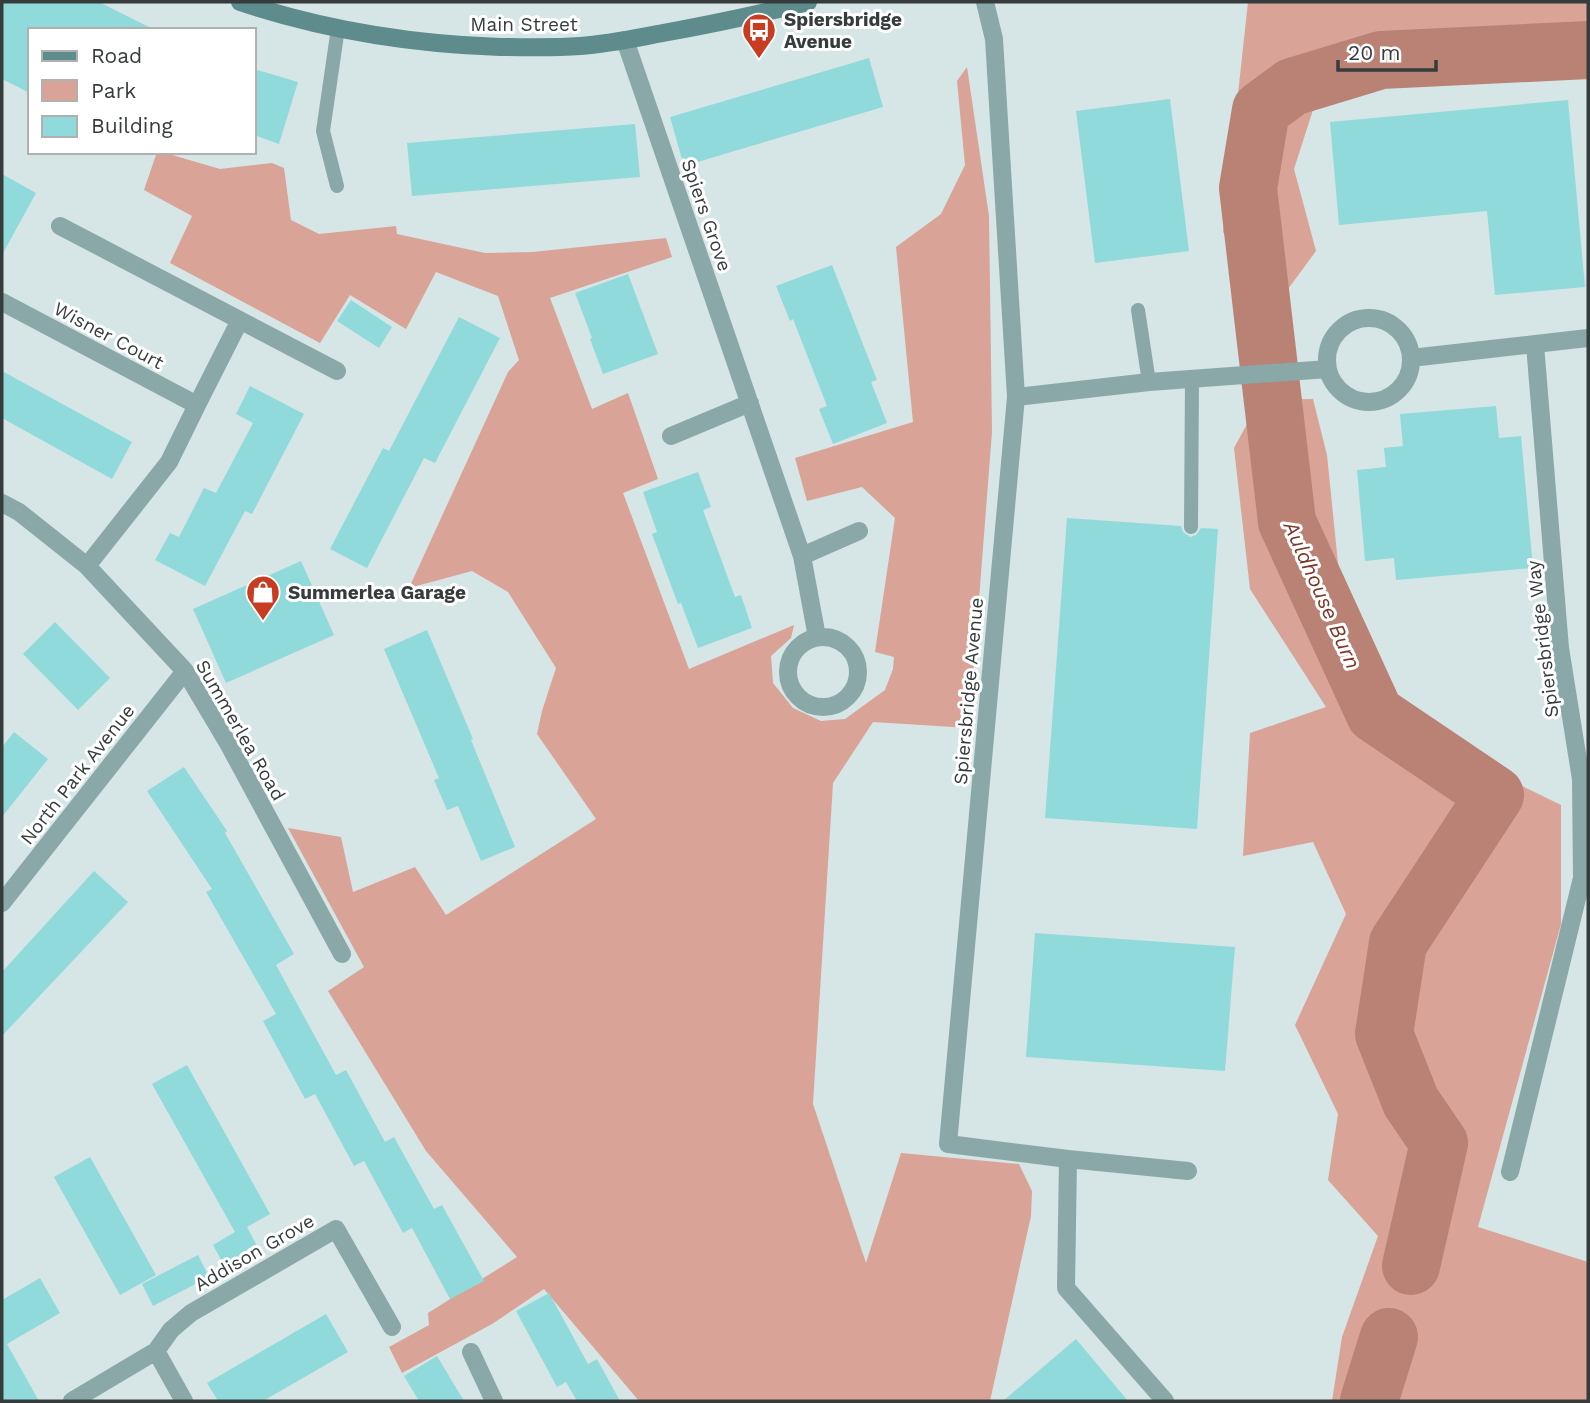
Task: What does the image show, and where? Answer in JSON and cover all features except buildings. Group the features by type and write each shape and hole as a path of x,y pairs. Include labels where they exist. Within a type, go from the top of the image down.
{"main road":[{"name":"Main Street","path":"240,2 268,6 338,28 432,43 545,48 625,40 730,21 808,2"}],"street":[{"name":"Spiersbridge Avenue","path":"985,2 994,39 1016,397 948,1144 1188,1171"},
{"name":"Spiers Grove","path":"625,40 802,556 817,637"},
{"path":"60,226 337,371"},
{"name":"Wisner Court","path":"2,302 197,405"},
{"path":"1377,318 1390,323 1401,332 1408,344 1411,358 1409,372 1394,394 1381,400 1368,402 1354,399 1342,392 1333,382 1328,369 1327,355 1331,342 1339,330 1350,322 1377,318"},
{"path":"87,566 169,462 240,320"},
{"path":"1411,358 1588,338"},
{"name":"Spiersbridge Way","path":"1510,1172 1582,878 1581,779 1560,648 1535,345"},
{"path":"1016,397 1149,382 1328,369"},
{"path":"671,436 750,403"},
{"name":"Summerlea Road","path":"2,503 19,512 87,566 185,671 229,745 342,954"},
{"path":"802,556 859,531"},
{"path":"817,637 831,638 845,644 857,663 856,685 843,701 828,707 810,705 794,692 788,677 790,658 796,649 817,637"},
{"name":"North Park Avenue","path":"2,903 185,671"},
{"path":"1068,1159 1066,1288 1165,1401"},
{"name":"Addison Grove","path":"156,1351 171,1330 191,1313 336,1229 392,1327"},
{"path":"72,1401 156,1351 184,1401"},
{"path":"471,1352 494,1401"}],"lane":[{"path":"337,186 323,131 338,28"},
{"path":"1138,310 1149,382"},
{"path":"1191,527 1192,380"}],"green space":[{"path":"1248,2 1588,2 1588,67 1322,82 1294,169 1316,251 1277,304 1223,232"},
{"path":"967,67 989,216 992,432 969,728 873,722 833,783 813,1104 866,1263 901,1153 1019,1164 1032,1191 1031,1216 990,1401 639,1401 544,1289 492,1324 402,1373 389,1347 429,1325 428,1313 517,1257 426,1151 328,991 364,967 288,828 341,837 353,892 415,867 446,915 596,819 537,734 556,668 508,592 472,571 409,588 508,372 519,360 498,296 436,272 406,329 350,295 320,343 170,263 192,216 144,190 156,154 169,154 220,169 272,163 284,168 291,220 319,234 396,226 397,234 485,253 533,252 666,238 672,257 550,298 592,409 628,393 658,479 623,493 689,669 794,625 791,638 771,656 773,683 793,708 821,721 845,719 885,690 893,669 894,657 875,652 895,518 862,487 807,501 795,458 913,422 896,247 941,214 965,165 957,81"},
{"path":"1313,399 1327,455 1344,623 1416,734 1561,805 1561,924 1478,1227 1588,1262 1588,1401 1332,1401 1342,1337 1378,1236 1328,1180 1338,1114 1295,1025 1346,914 1313,842 1243,856 1250,733 1326,707 1250,589 1234,448 1260,400"}],"waterway":[{"name":"Auldhouse Burn","path":"1411,1266 1439,1143 1411,1102 1384,1034 1398,943 1495,795 1375,714 1287,522 1248,188 1261,110 1292,87 1381,60 1588,50"},
{"name":"Auldhouse Burn","path":"1369,1401 1389,1337"}],"place":[{"name":"Spiersbridge Avenue","path":"759,60"},
{"name":"Summerlea Garage","path":"263,622"}]}
